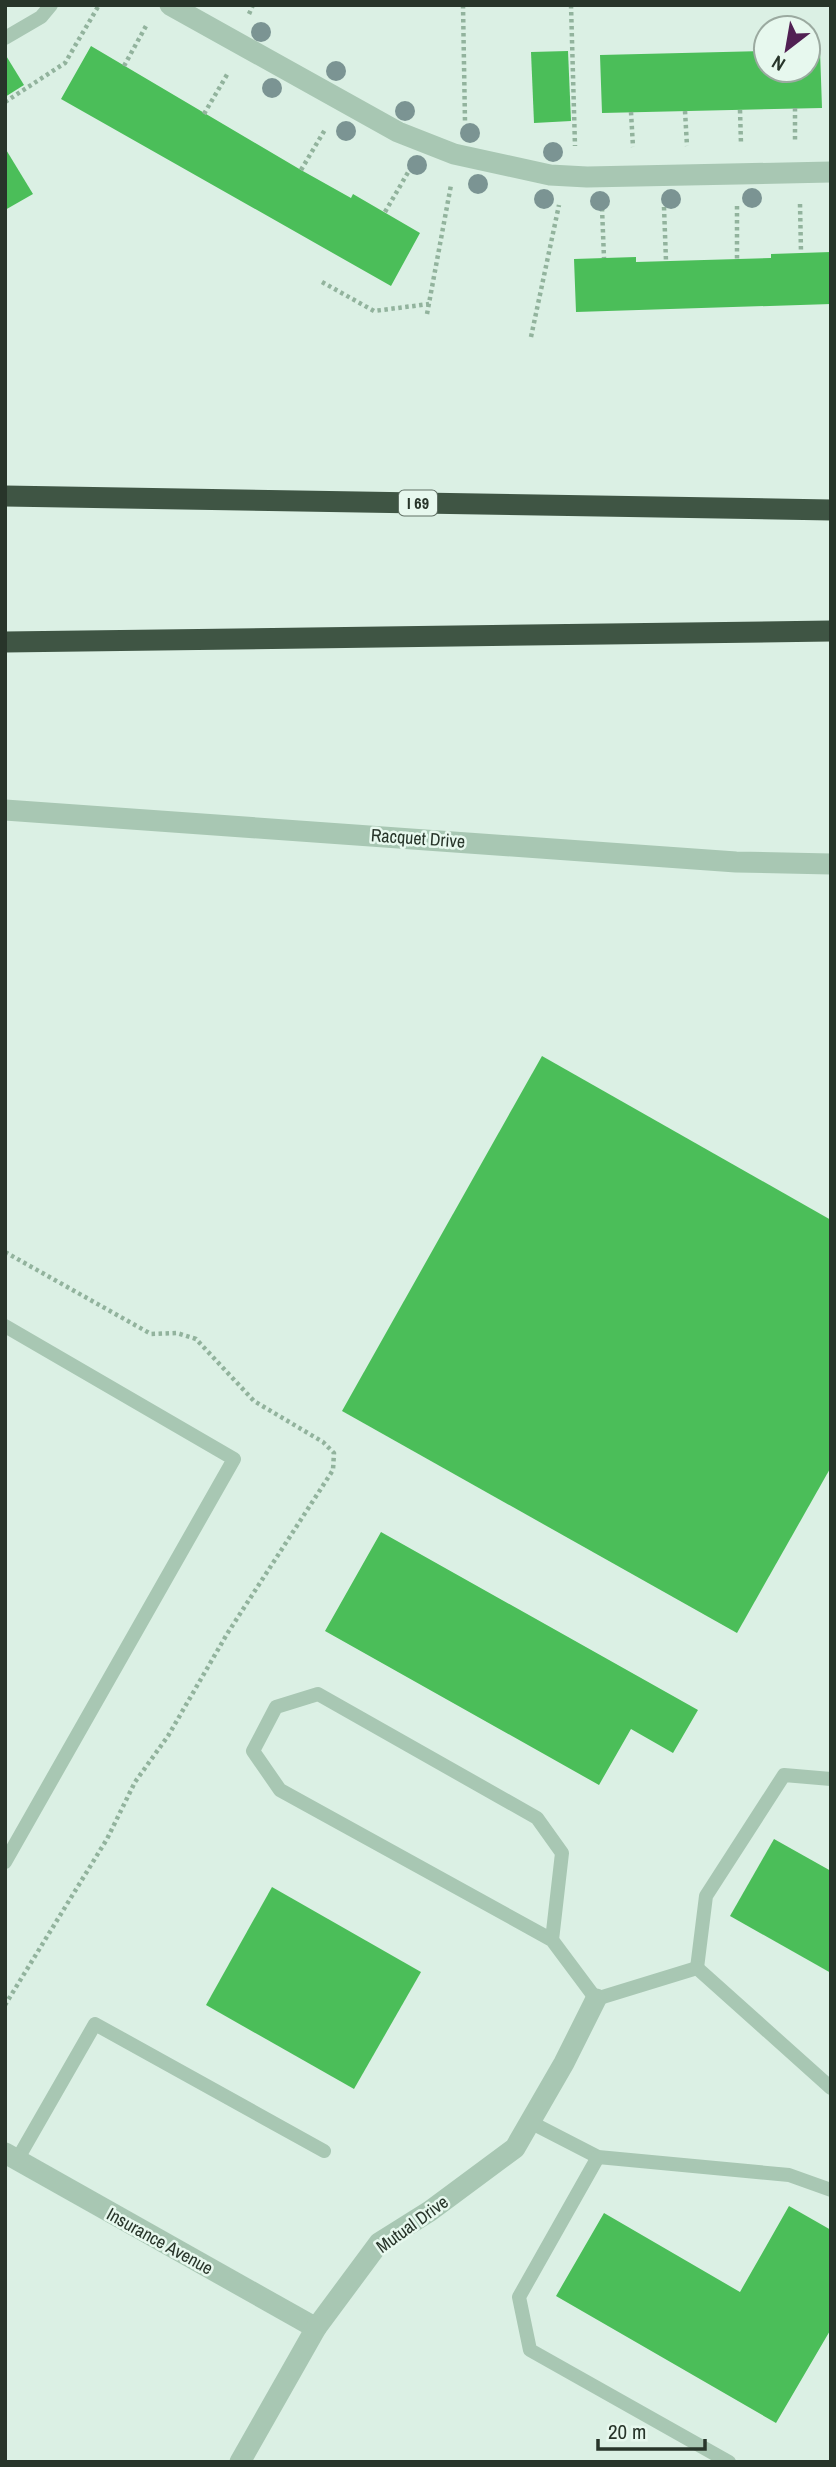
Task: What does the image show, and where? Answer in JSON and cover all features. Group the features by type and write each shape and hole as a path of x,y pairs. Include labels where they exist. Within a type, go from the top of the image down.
{"highway":[{"name":"I 69","path":"5,496 831,510"},
{"path":"5,642 831,631"}],"street":[{"path":"170,5 398,132 454,154 550,175 587,177 831,173"},
{"name":"Racquet Drive","path":"5,810 736,862 831,863"},
{"name":"Mutual Drive","path":"240,2462 316,2328 379,2243 430,2211 515,2148 564,2063 596,1999"},
{"name":"Insurance Avenue","path":"11,2156 316,2328"}],"lane":[{"path":"5,38 41,17 51,5"},
{"path":"5,1326 234,1459 5,1862"},
{"path":"552,1940 562,1853 537,1818 318,1694 276,1707 253,1751 280,1790 552,1940 596,1999 697,1968"},
{"path":"697,1968 706,1896 784,1775 831,1779"},
{"path":"697,1968 831,2088"},
{"path":"11,2156 95,2024 324,2151"},
{"path":"530,2122 598,2157 789,2175 831,2190"},
{"path":"598,2157 519,2297 530,2350 729,2462"}],"path":[{"path":"5,102 65,63 99,5"},
{"path":"249,14 253,5"},
{"path":"463,5 465,122"},
{"path":"571,5 575,146"},
{"path":"124,66 146,26"},
{"path":"204,114 228,73"},
{"path":"794,108 795,143"},
{"path":"740,110 741,144"},
{"path":"685,111 687,146"},
{"path":"631,112 633,147"},
{"path":"301,170 326,128"},
{"path":"385,212 410,169"},
{"path":"427,314 451,185"},
{"path":"800,204 801,252"},
{"path":"531,337 559,205"},
{"path":"737,205 737,259"},
{"path":"664,207 666,261"},
{"path":"602,208 604,258"},
{"path":"322,282 374,311 429,304"}],"building":[{"path":"91,46 301,170 351,198 353,194 420,233 391,286 61,99"},
{"path":"568,51 571,121 534,123 531,52"},
{"path":"752,51 752,84 821,84 822,108 602,113 600,55"},
{"path":"5,54 24,85 5,97"},
{"path":"5,148 33,194 5,210"},
{"path":"831,252 831,304 576,312 574,259 636,257 636,262 771,258 771,254"},
{"path":"542,1056 831,1220 831,1467 737,1633 342,1411"},
{"path":"381,1532 698,1710 673,1753 631,1729 599,1785 325,1631"},
{"path":"774,1839 831,1871 831,1973 730,1916"},
{"path":"272,1887 421,1972 354,2089 206,2005"},
{"path":"789,2206 831,2230 831,2329 776,2423 556,2296 604,2213 740,2292"}]}
